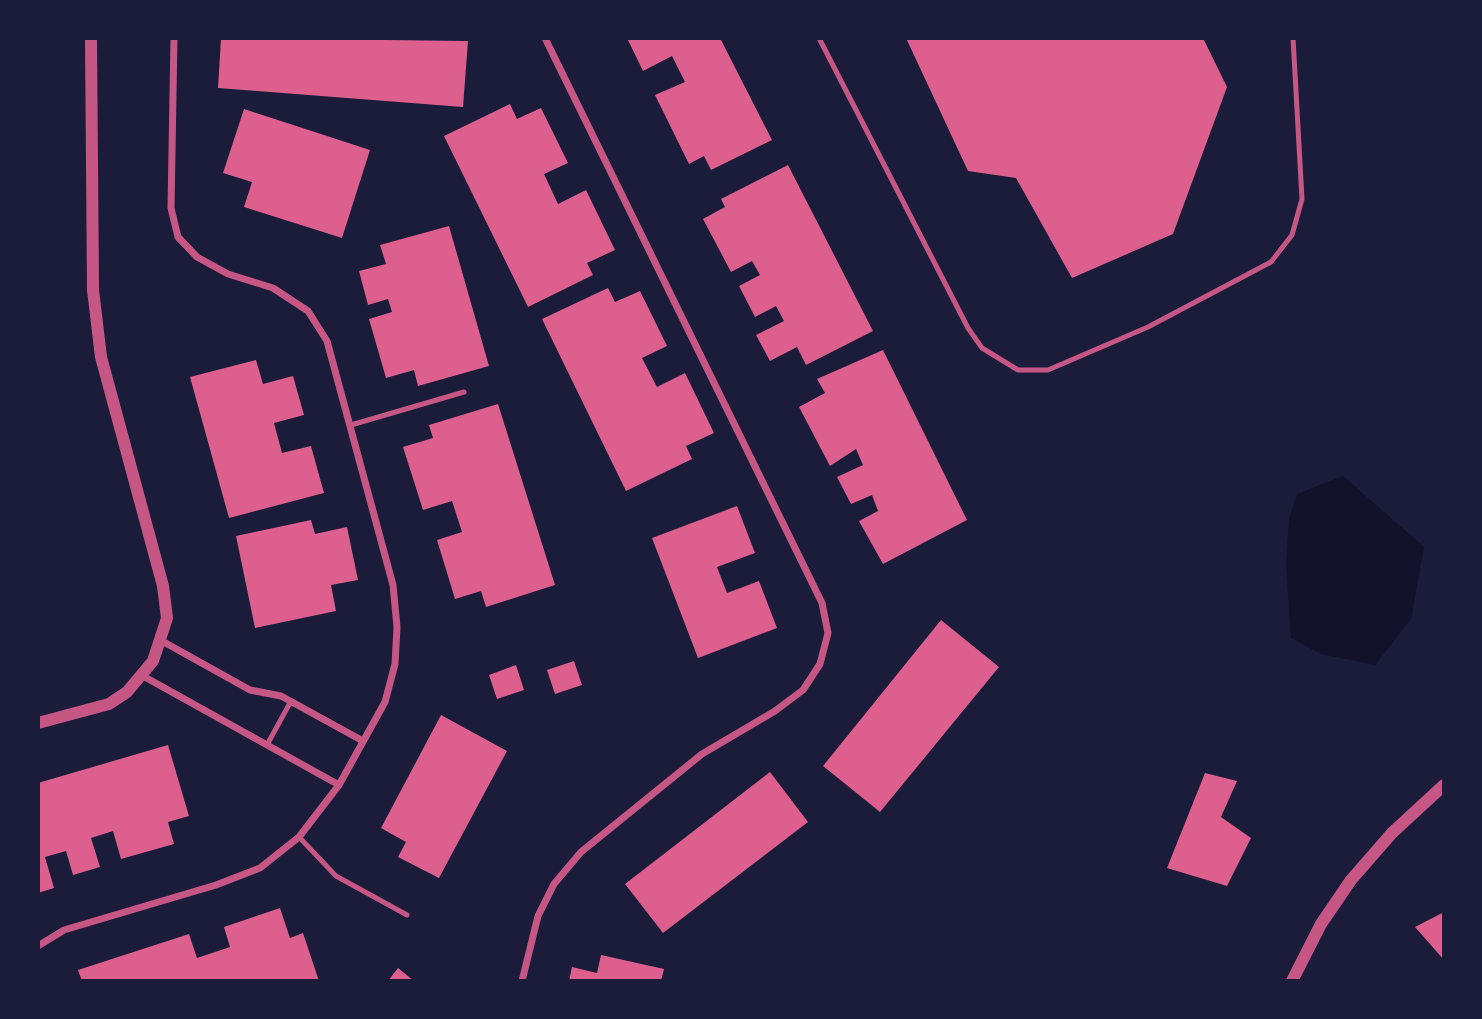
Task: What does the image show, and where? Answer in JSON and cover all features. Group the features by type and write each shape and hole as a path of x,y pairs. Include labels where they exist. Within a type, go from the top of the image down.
{"street":[{"path":"38,723 109,704 143,676 162,641 167,618 163,586 101,357 93,290 91,38"},
{"path":"38,946 64,930 216,885 260,868 299,837 339,785 385,702 395,664 397,627 393,585 327,341 308,311 273,288 228,274 197,257 178,237 171,208 174,38"},
{"path":"522,981 538,916 554,884 581,852 702,754 775,712 803,690 820,664 828,633 822,603 545,38"},
{"path":"162,641 250,690 291,701 363,741"},
{"path":"143,676 339,785"},
{"path":"1292,981 1321,924 1351,880 1392,833 1444,785"}],"lane":[{"path":"819,38 968,328 982,348 1018,370 1048,370 1136,332 1271,262 1293,235 1302,199 1293,38"},
{"path":"351,425 464,392"},
{"path":"267,745 291,701"},
{"path":"299,837 336,876 407,915"}],"shaded area":[{"path":"1343,476 1424,547 1411,619 1375,665 1321,654 1291,638 1286,564 1289,519 1297,494"}],"building":[{"path":"221,38 468,41 463,107 218,88"},
{"path":"627,38 720,38 772,140 711,170 704,156 689,164 655,95 685,82 672,56 643,71"},
{"path":"906,38 1203,38 1227,87 1173,234 1072,278 1016,178 968,171"},
{"path":"510,104 517,119 541,108 568,163 544,174 558,204 586,190 615,250 587,263 593,275 528,307 444,136"},
{"path":"244,109 370,150 342,238 244,207 252,182 223,173"},
{"path":"788,165 873,331 806,365 797,347 770,361 756,335 784,321 776,306 755,317 739,286 760,275 752,261 731,272 703,219 725,207 721,199"},
{"path":"449,226 489,366 418,386 414,370 386,378 369,319 392,312 388,299 368,305 359,271 386,264 380,245"},
{"path":"608,288 615,302 640,291 667,346 642,358 657,387 685,373 714,433 686,446 692,459 626,491 542,319"},
{"path":"883,350 967,520 883,564 859,521 878,511 872,495 851,504 837,477 863,465 856,449 830,466 799,407 825,393 817,379"},
{"path":"256,360 263,384 293,376 304,415 274,423 282,453 311,446 324,493 229,518 190,377"},
{"path":"498,404 555,585 486,607 481,591 455,599 437,540 462,532 452,501 423,510 403,447 433,438 429,425"},
{"path":"737,506 755,553 717,567 727,593 759,581 777,628 698,658 652,538"},
{"path":"311,520 315,534 347,527 358,580 331,585 336,611 255,628 236,536"},
{"path":"941,620 999,667 880,812 823,766"},
{"path":"574,661 582,685 555,694 547,670"},
{"path":"516,665 524,690 497,699 489,675"},
{"path":"441,715 507,751 439,878 398,857 406,842 381,828"},
{"path":"168,745 189,816 168,822 174,844 121,859 113,831 91,838 100,867 73,875 66,851 45,857 54,888 38,893 38,783"},
{"path":"770,772 808,822 663,933 625,884"},
{"path":"1205,773 1237,781 1221,817 1251,838 1227,886 1167,868"},
{"path":"280,908 290,938 303,933 319,981 82,981 78,970 189,934 197,958 230,947 224,927"},
{"path":"1444,912 1444,960 1415,927"},
{"path":"601,955 664,969 661,981 569,981 572,967 597,973"},
{"path":"398,968 414,981 388,981"}]}
